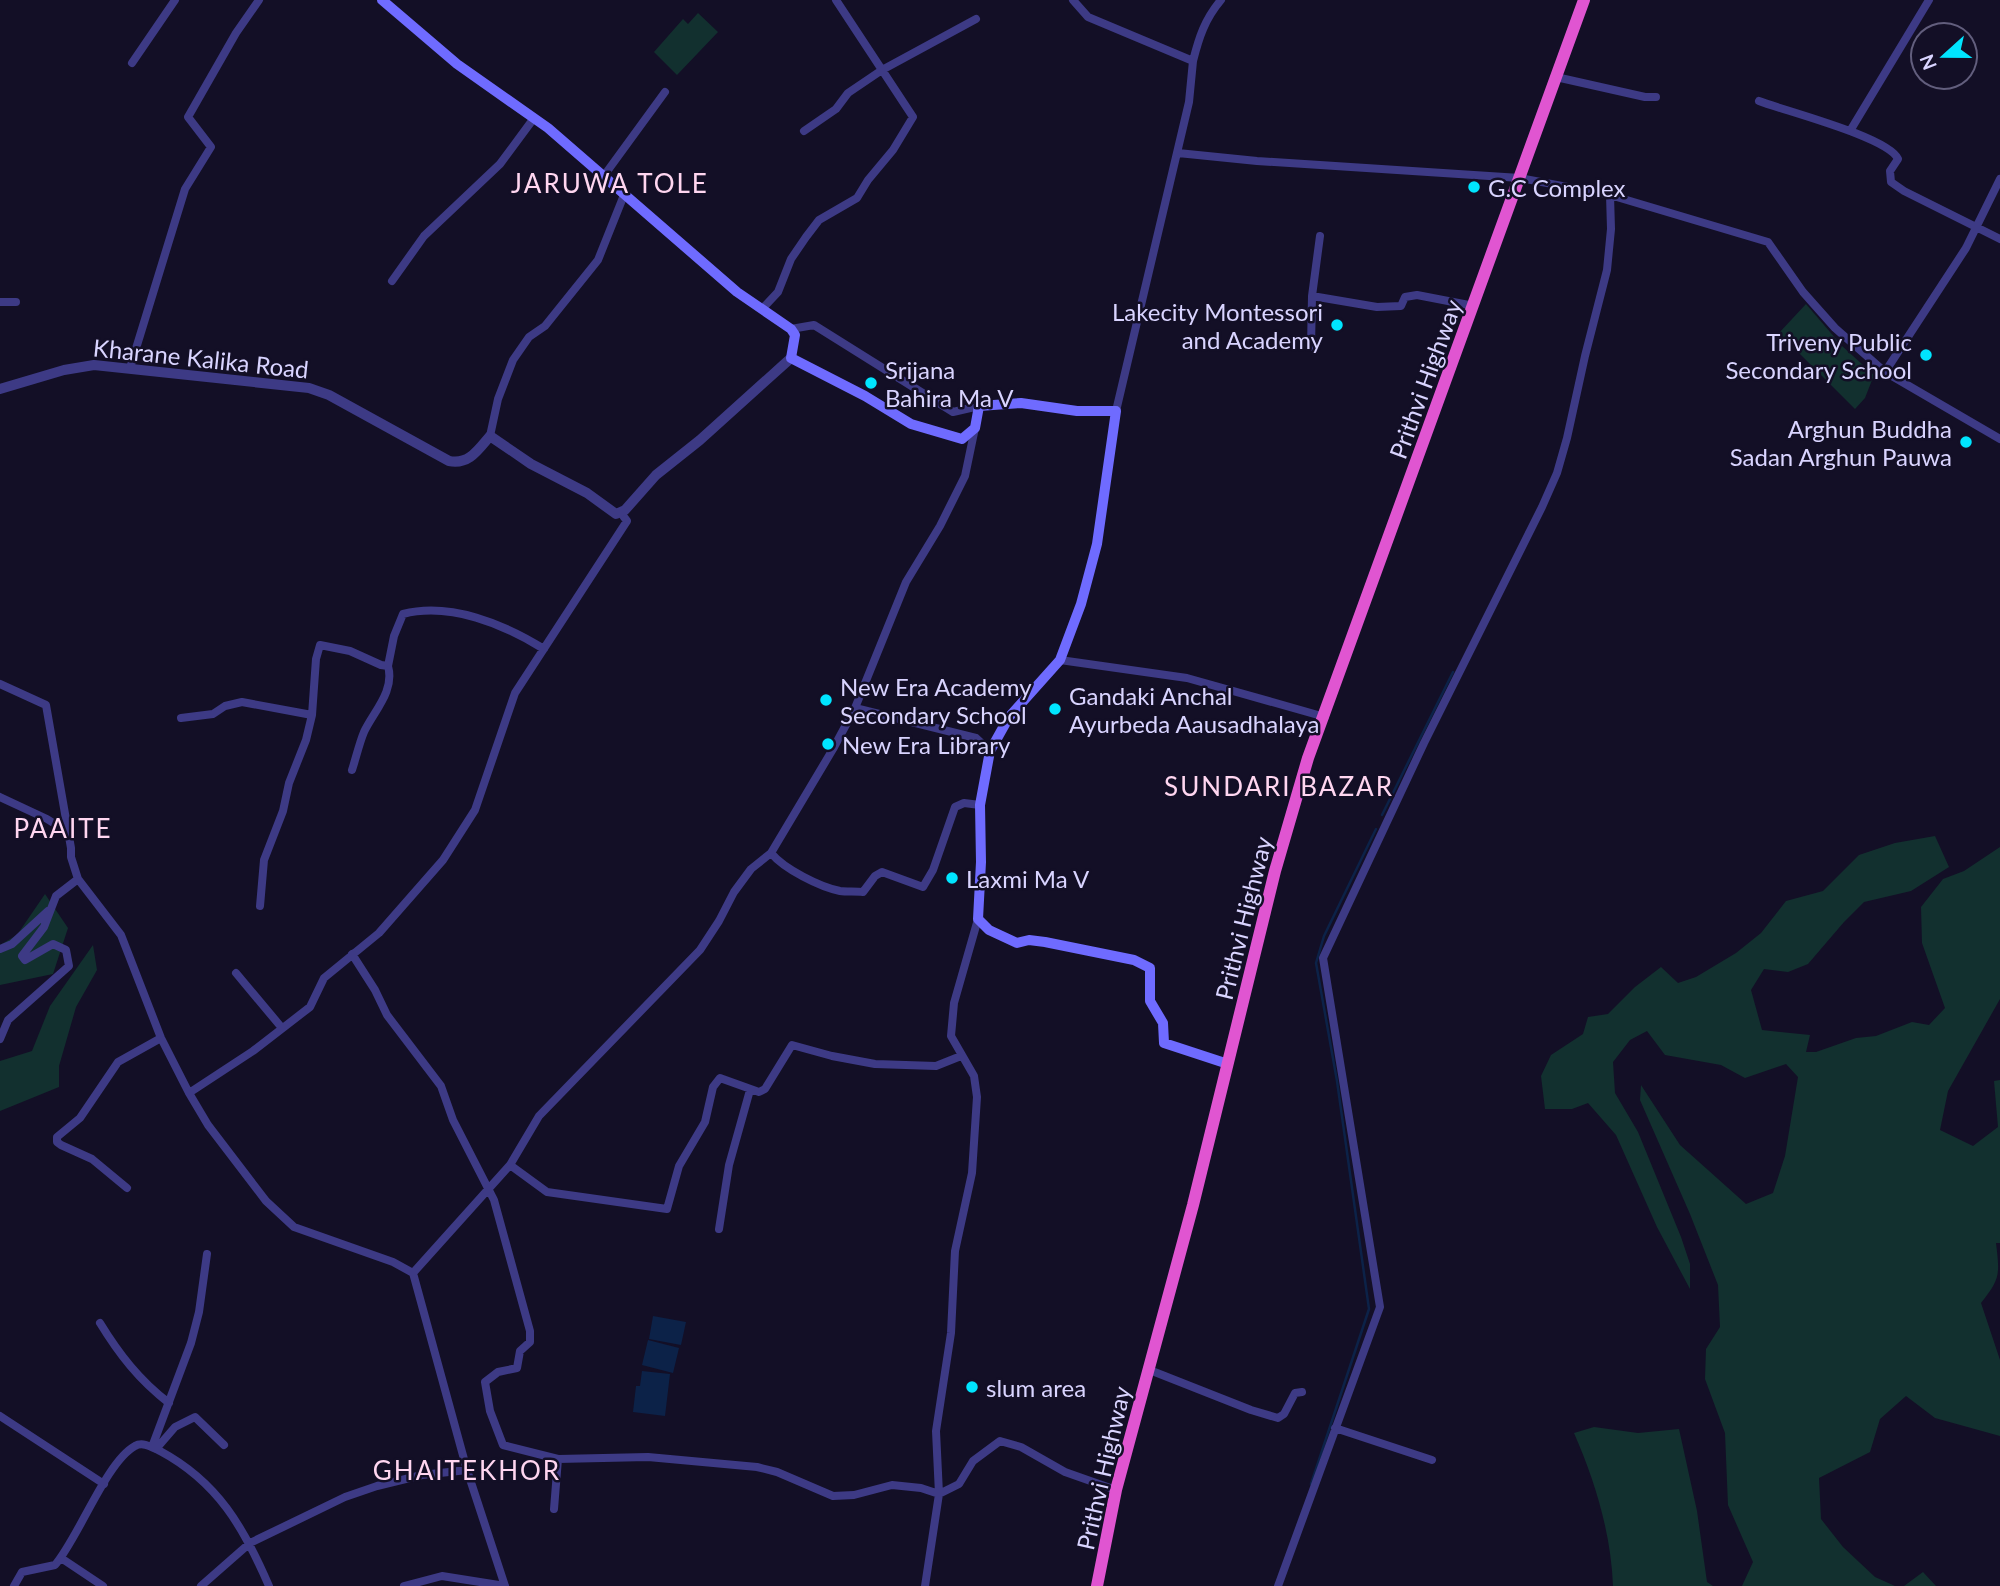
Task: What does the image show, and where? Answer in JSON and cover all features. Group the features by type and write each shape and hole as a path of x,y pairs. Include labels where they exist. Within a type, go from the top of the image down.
{"highway":[{"name":"Prithvi Highway","path":"1097,1586 1116,1490 1147,1368 1193,1205 1275,872 1308,758 1584,0"}],"main road":[{"path":"382,0 457,64 534,118 737,292 791,329 795,335 791,358 866,396 911,424 961,439 975,428 979,406 1021,403 1077,411 1116,411 1097,544 1060,660 1009,717 990,751 980,805 982,862 978,919 989,930 1017,943 1029,940 1045,942 1134,960 1150,968 1150,1001 1163,1023 1164,1043 1228,1064"}],"street":[{"path":"132,63 175,0"},
{"path":"130,368 185,189 211,146 188,117 236,33 259,0"},
{"path":"763,308 778,292 791,259 819,220 858,198 913,117 836,0"},
{"path":"1073,0 1088,17 1193,61"},
{"path":"1116,411 1178,153 1200,33 1209,14 1221,0"},
{"path":"1850,131 1929,0"},
{"path":"804,131 836,108 848,93 881,70 976,19"},
{"path":"1556,77 1645,97 1656,97"},
{"path":"603,177 665,92"},
{"path":"1759,101 1850,131 1895,153 1898,159 1891,171 1891,181 1904,191 2000,239"},
{"path":"392,281 424,236 500,164 534,118"},
{"path":"1178,153 1257,161 1520,177 1610,195 1768,242 1803,292 1835,328 1885,372 2000,439"},
{"path":"1885,372 1966,248 2000,179"},
{"path":"189,1093 310,1007 324,978 379,933 443,860 475,810 515,693 626,521 621,513 611,511 575,485 531,464 490,436 498,399 513,360 530,337 545,326 597,260 624,195"},
{"path":"1278,1586 1380,1307 1323,958 1424,743 1557,473 1607,270 1611,229 1610,195"},
{"path":"1311,347 1312,296 1320,236"},
{"path":"1312,296 1377,307 1401,306 1405,297 1417,295 1474,306"},
{"path":"0,302 16,302"},
{"path":"791,329 814,325 953,412 979,406"},
{"path":"621,513 656,475 700,440 791,358"},
{"name":"Kharane Kalika Road","path":"0,389 79,367 94,365 130,368 298,386 319,391 449,461 458,463 467,461 490,436"},
{"path":"413,1273 510,1165 539,1116 700,950 734,892 751,869 771,853 855,708 906,582 940,526 965,477 975,428"},
{"path":"352,770 363,734 388,689 391,674 388,666 394,636 403,614 422,609 465,615 496,624 544,649"},
{"path":"260,906 264,860 283,811 289,783 306,740 312,715 316,659 320,645 350,650 388,666"},
{"path":"1060,660 1187,678 1325,717"},
{"path":"0,684 46,705 71,857 78,879 121,935 161,1038 208,1125 266,1201 294,1227 393,1262 413,1273 467,1470 505,1586 442,1576 404,1586"},
{"path":"180,718 213,714 225,706 242,702 312,715"},
{"path":"855,708 976,738 990,751"},
{"path":"0,797 47,819 69,833"},
{"path":"771,853 778,862 840,891 863,891 875,876 882,872 923,887 933,870 955,807 964,803 980,805"},
{"path":"0,1039 8,1020 69,966 66,950 53,944 24,960 22,956 44,927 56,896 78,879"},
{"path":"0,949 12,944 50,909"},
{"path":"925,1586 939,1494 936,1431 951,1333 955,1251 972,1173 976,1097 974,1076 951,1036 954,1003 978,919"},
{"path":"352,954 387,1015 441,1086 453,1120 494,1200 530,1331 530,1342 520,1351 517,1368 498,1371 485,1382 503,1446 558,1459 648,1457 757,1467 777,1472 833,1496 854,1495 892,1485 921,1488 939,1494 959,1484 973,1461 1000,1441 1021,1447 1065,1472 1116,1490"},
{"path":"236,974 282,1028"},
{"path":"127,1188 92,1159 61,1145 57,1142 57,1137 79,1118 118,1062 161,1038"},
{"path":"510,1165 547,1192 667,1209 679,1166 705,1122 713,1087 720,1079 759,1092 765,1089 792,1045 875,1064 936,1066 961,1056"},
{"path":"719,1229 729,1165 750,1090"},
{"path":"154,1448 191,1343 199,1312 207,1254"},
{"path":"100,1323 133,1371 169,1403"},
{"path":"1147,1368 1251,1410 1278,1418 1284,1414 1295,1393 1302,1392"},
{"path":"0,1416 104,1484"},
{"path":"154,1448 175,1427 195,1417 224,1445"},
{"path":"1335,1428 1432,1460"},
{"path":"14,1586 22,1572 55,1565 117,1462 134,1446 140,1444 181,1462 227,1505 250,1543 269,1586"},
{"path":"554,1509 558,1459"},
{"path":"201,1586 250,1543 345,1497 422,1475 467,1470"},
{"path":"61,1558 103,1586"}],"green space":[{"path":"698,13 718,32 677,75 654,52 683,19 688,24"},
{"path":"1806,304 1842,346 1874,375 1865,398 1855,409 1779,333"},
{"path":"1935,836 1949,867 1911,891 1864,902 1808,964 1788,972 1764,969 1751,990 1762,1030 1810,1035 1806,1052 1816,1052 1856,1038 1876,1036 1912,1022 1929,1025 1945,1008 1922,943 1921,907 1943,879 1964,871 2000,847 2000,999 1948,1091 1940,1130 1973,1146 1998,1127 1994,1081 2000,1080 2000,1243 1996,1243 1998,1270 1992,1288 1981,1303 2000,1360 2000,1436 1935,1418 1906,1396 1880,1419 1870,1452 1819,1478 1821,1519 1843,1547 1875,1577 1895,1586 1742,1586 1753,1562 1728,1505 1725,1433 1705,1379 1706,1349 1720,1327 1718,1285 1640,1100 1641,1085 1680,1145 1746,1204 1773,1193 1785,1156 1798,1077 1786,1064 1745,1078 1721,1065 1665,1055 1647,1031 1630,1040 1613,1062 1615,1093 1638,1132 1681,1237 1690,1264 1690,1289 1657,1227 1616,1135 1588,1103 1572,1109 1545,1109 1541,1076 1551,1055 1583,1034 1588,1017 1608,1014 1635,987 1661,967 1678,983 1696,977 1736,953 1761,933 1786,901 1823,891 1859,855 1895,843"},
{"path":"45,894 68,928 53,974 0,985 0,945 17,935"},
{"path":"93,945 97,970 76,1007 59,1066 59,1087 0,1111 0,1061 32,1051 50,1006"},
{"path":"1594,1427 1638,1433 1679,1429 1697,1511 1707,1582 1713,1586 1613,1586 1609,1546 1601,1508 1574,1433"},
{"path":"1923,1572 1936,1586 1904,1586"}],"water":[{"path":"653,1316 686,1322 681,1345 649,1339"},
{"path":"648,1340 679,1348 673,1373 642,1365"},
{"path":"642,1371 670,1374 665,1416 633,1412 636,1386 640,1386"}],"waterway":[{"path":"1382,815 1453,672"},
{"path":"1311,1484 1369,1309 1337,1081 1316,963 1324,936 1376,829"}],"place":[{"name":"G.C Complex","path":"1474,187"},
{"name":"Lakecity Montessori and Academy","path":"1337,325"},
{"name":"Triveny Public Secondary School","path":"1926,355"},
{"name":"Srijana Bahira Ma V","path":"871,383"},
{"name":"Arghun Buddha Sadan Arghun Pauwa","path":"1966,442"},
{"name":"New Era Academy Secondary School","path":"826,700"},
{"name":"Gandaki Anchal Ayurbeda Aausadhalaya","path":"1055,709"},
{"name":"New Era Library","path":"828,744"},
{"name":"Laxmi Ma V","path":"952,878"},
{"name":"slum area","path":"972,1387"}],"district":[{"name":"JARUWA TOLE","path":"610,183"},
{"name":"SUNDARI BAZAR","path":"1279,786"},
{"name":"PAAITE","path":"63,828"},
{"name":"GHAITEKHOR","path":"467,1470"}]}
